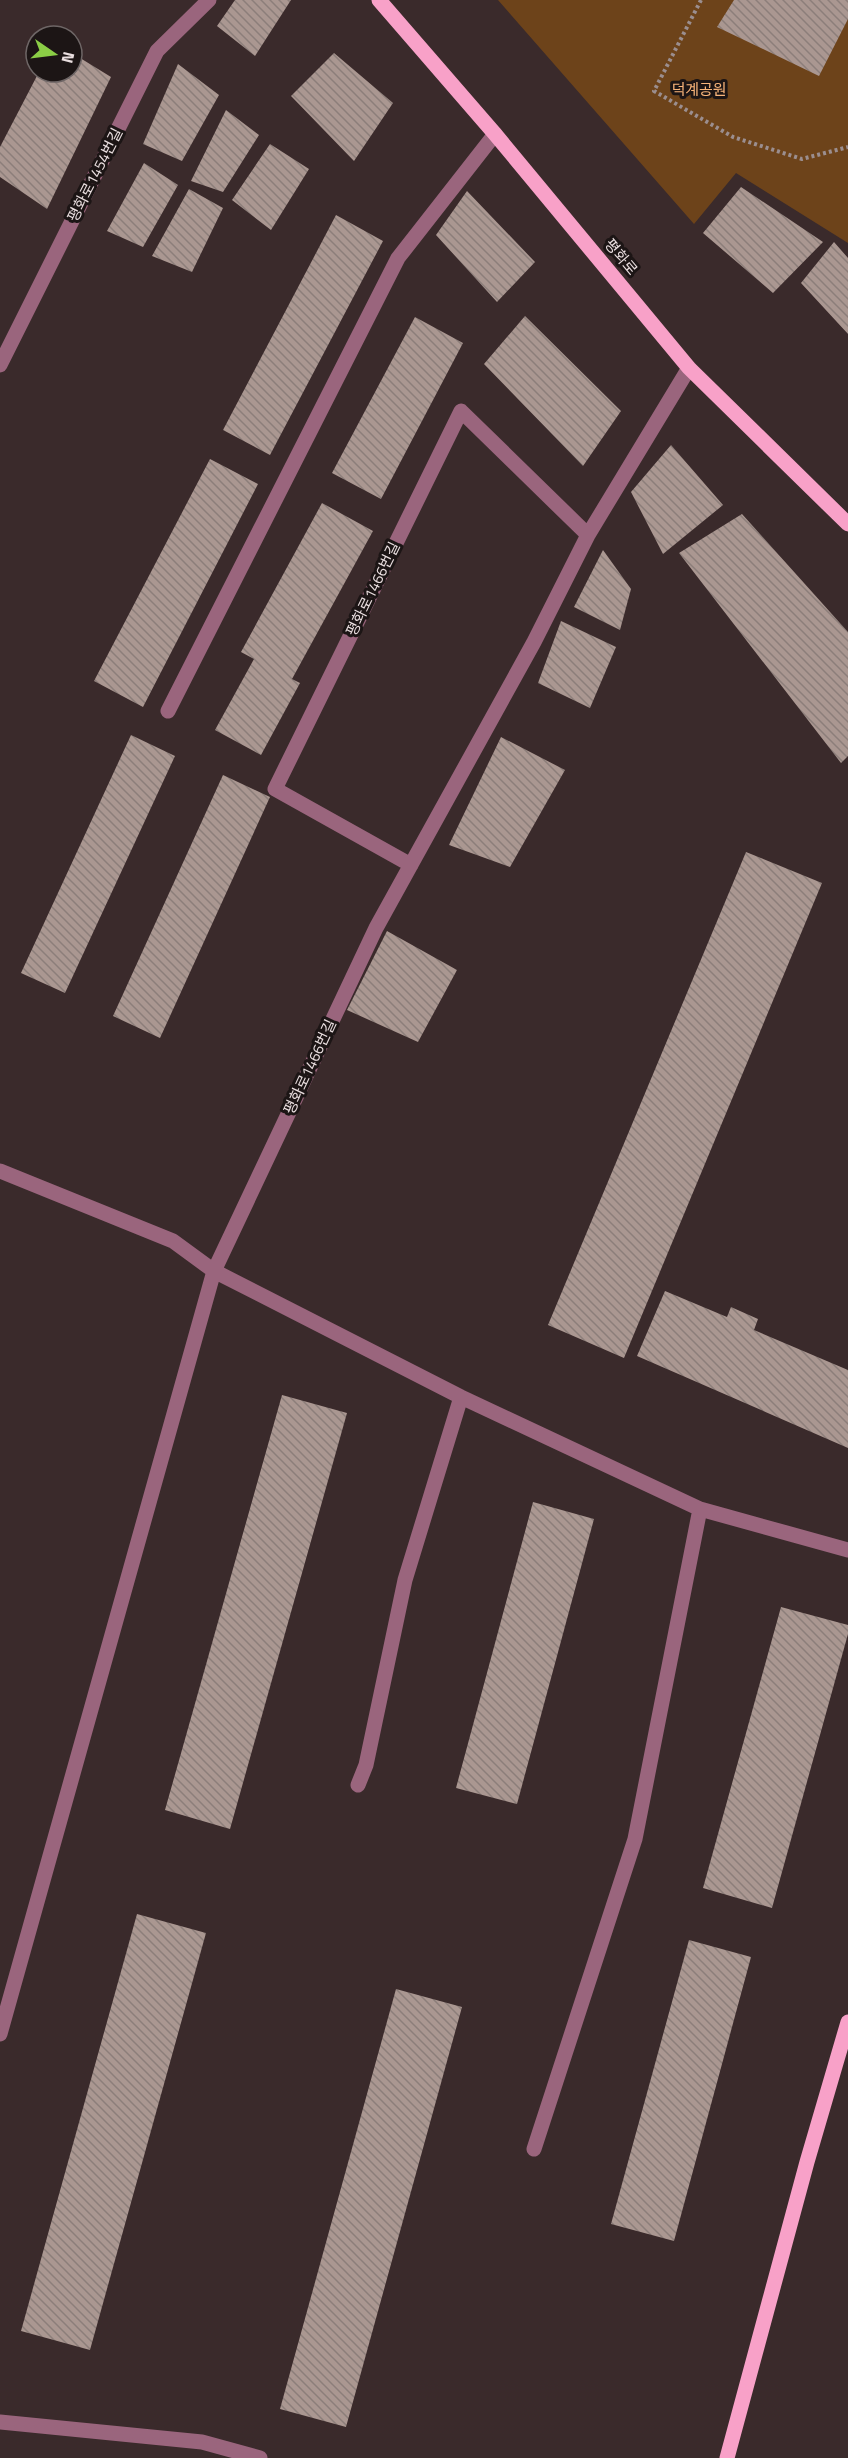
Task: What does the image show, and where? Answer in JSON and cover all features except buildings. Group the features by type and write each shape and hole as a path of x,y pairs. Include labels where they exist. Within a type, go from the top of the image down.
{"main road":[{"name":"평화로","path":"379,0 495,134 689,368 848,524"},
{"path":"727,2458 807,2162 848,2022"}],"street":[{"name":"평화로1454번길","path":"0,364 157,51 209,0"},
{"path":"168,711 398,258 495,134"},
{"name":"평화로1466번길","path":"0,2034 214,1271 376,928 534,642 588,535 689,368"},
{"name":"평화로1466번길","path":"411,865 275,789 461,411 588,535"},
{"path":"0,1171 173,1241 214,1271 461,1397 700,1509 848,1550"},
{"path":"358,1785 366,1765 405,1580 461,1397"},
{"path":"534,2149 635,1839 700,1509"},
{"path":"0,2422 201,2442 261,2458"}],"path":[{"path":"701,0 654,92 733,137 802,159 848,147"}],"green space":[{"name":"덕계공원","path":"498,0 848,0 848,243 736,173 694,224"}]}
